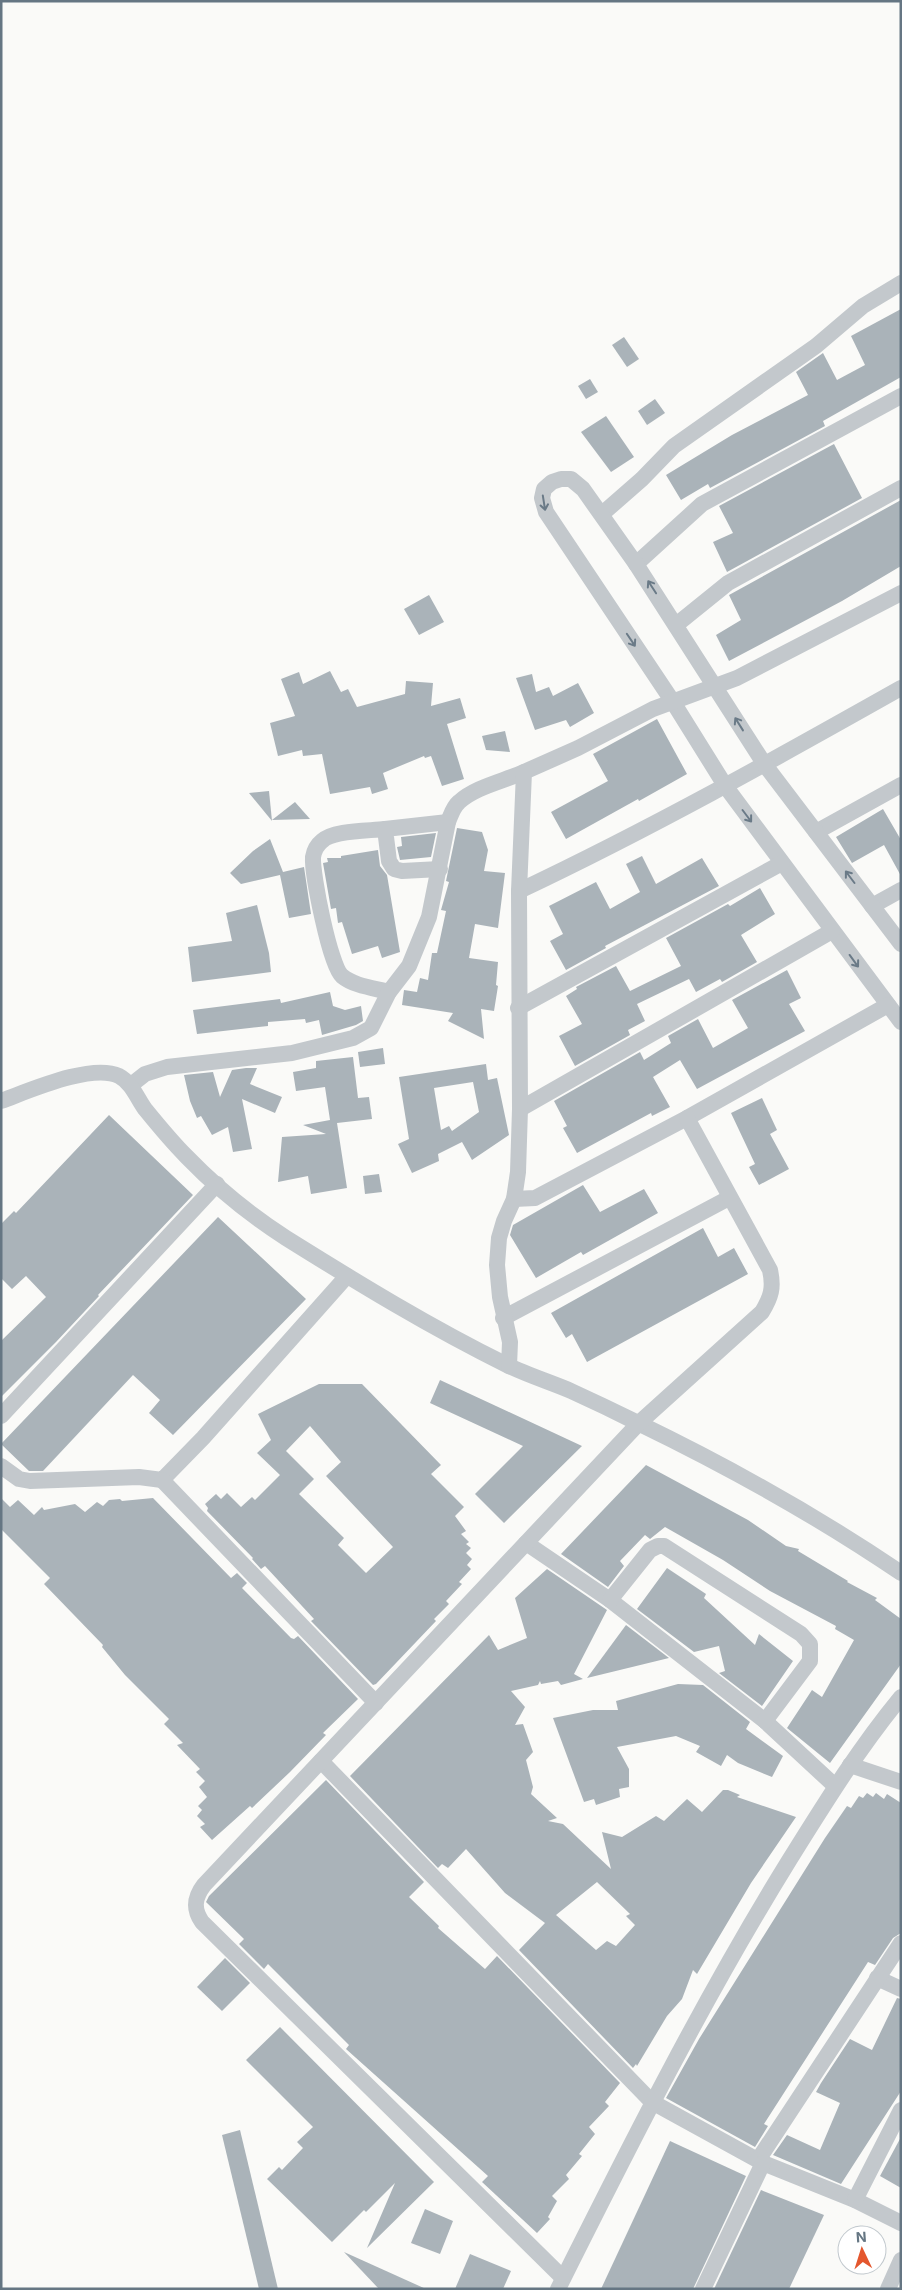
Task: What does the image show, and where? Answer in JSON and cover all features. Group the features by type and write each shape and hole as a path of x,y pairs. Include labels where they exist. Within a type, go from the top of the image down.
{"street":[{"path":"602,514 642,479 674,446 816,346 863,306 901,283"},
{"path":"636,564 702,504 901,396"},
{"path":"901,944 766,765 636,564 584,489 572,479 561,479 552,482 544,489 542,498 546,512 673,702 726,787 901,1022"},
{"path":"676,625 728,583 901,488"},
{"path":"131,1085 145,1074 167,1067 292,1053 353,1038 371,1028 389,992 409,966 419,943 429,917 448,822 453,810 460,801 475,792 578,748 653,709 737,678 901,594"},
{"path":"519,891 618,844 726,787 901,688"},
{"path":"508,1366 510,1342 503,1318 497,1265 499,1238 504,1221 514,1200 518,1172 520,1109 518,1008 519,891 524,772"},
{"path":"816,832 901,785"},
{"path":"389,992 343,977 338,971 331,952 313,869 313,855 316,846 323,839 331,835 448,822"},
{"path":"385,829 389,861 394,869 402,871 440,869"},
{"path":"518,1008 782,863"},
{"path":"872,906 901,890"},
{"path":"520,1109 832,931"},
{"path":"514,1200 535,1198 687,1118 888,1005"},
{"path":"1,1101 45,1085 93,1073 108,1073 120,1077 131,1085 141,1103 157,1124 188,1158 217,1184 278,1232 346,1276 508,1366 570,1391 639,1423 809,1513 901,1573"},
{"path":"687,1118 770,1270 773,1290 770,1300 762,1312 639,1423 204,1885 196,1899 198,1915 202,1922 561,2283 652,2102 748,1926 872,1732 901,1697"},
{"path":"1,1416 217,1184"},
{"path":"503,1318 729,1198"},
{"path":"162,1480 203,1438 346,1276"},
{"path":"1,1466 19,1479 30,1481 139,1477 162,1480 376,1702"},
{"path":"526,1543 610,1600 765,1721 836,1786"},
{"path":"610,1600 650,1550 658,1546 664,1546 801,1634 810,1644 810,1661 765,1721"},
{"path":"321,1761 652,2102 761,2162 855,2200 901,2223"},
{"path":"850,1765 901,1782"},
{"path":"703,2289 761,2162 901,1943"},
{"path":"877,1978 901,1989"},
{"path":"855,2200 901,2110"},
{"path":"888,2289 901,2260"}],"building":[{"path":"901,309 901,377 823,421 825,426 710,488 708,484 681,500 666,475 732,435 808,395 796,372 823,353 837,380 865,365 851,336"},
{"path":"624,337 639,359 627,367 612,345"},
{"path":"590,379 598,392 586,399 578,386"},
{"path":"655,399 665,413 647,425 638,411"},
{"path":"606,416 634,457 611,472 581,432"},
{"path":"834,444 862,498 727,572 713,542 733,533 719,506"},
{"path":"901,500 901,566 842,601 729,661 716,635 741,620 729,595"},
{"path":"429,595 444,622 419,635 404,609"},
{"path":"330,671 341,692 348,689 357,707 405,694 406,681 433,683 431,706 460,698 466,718 447,724 464,779 442,786 431,756 425,758 424,756 383,773 388,789 372,794 370,787 330,794 322,754 303,756 302,750 278,756 270,723 295,716 281,679 299,672 303,684"},
{"path":"532,674 536,692 549,687 553,696 578,683 594,713 570,727 566,720 535,730 516,678"},
{"path":"657,719 687,774 566,839 551,812 608,781 593,754"},
{"path":"505,731 510,752 486,750 482,736"},
{"path":"269,791 272,821 249,793"},
{"path":"295,802 310,819 272,820"},
{"path":"883,809 901,840 901,876 884,845 852,863 836,837"},
{"path":"457,828 482,832 488,850 484,871 505,873 498,928 475,924 469,958 498,962 496,985 498,986 494,1011 481,1009 484,1039 448,1021 453,1013 402,1005 404,990 417,992 420,978 428,980 432,953 437,953 446,911 441,910 449,882 446,881"},
{"path":"436,833 431,857 400,860 397,847 402,846 401,837"},
{"path":"270,839 283,872 304,867 311,914 289,918 280,875 241,884 230,873 253,851"},
{"path":"378,850 380,866 387,875 400,952 382,958 378,946 352,954 342,922 338,923 336,908 331,909 323,863 328,862 327,858 341,858 341,856"},
{"path":"642,856 656,884 702,858 719,886 605,946 606,948 566,970 550,941 563,934 549,906 596,882 610,909 640,892 626,864"},
{"path":"760,888 775,914 741,935 757,962 722,982 720,979 696,992 689,979 637,1004 645,1021 628,1030 630,1035 575,1066 559,1036 582,1024 566,996 577,989 576,987 616,966 630,991 681,966 666,938 728,904 730,906"},
{"path":"257,905 269,953 271,972 192,982 188,947 232,941 226,913"},
{"path":"787,970 801,998 789,1004 805,1031 697,1089 680,1060 653,1077 670,1107 652,1116 651,1113 577,1153 563,1128 567,1126 554,1101 640,1052 644,1060 671,1043 668,1036 698,1019 713,1048 748,1028 732,1000"},
{"path":"330,992 333,1006 345,1010 361,1006 363,1021 356,1025 322,1035 319,1020 306,1023 305,1019 268,1022 268,1026 197,1034 193,1010 280,999 281,1003"},
{"path":"383,1048 385,1064 360,1067 358,1052"},
{"path":"353,1057 358,1098 369,1097 372,1119 337,1123 347,1188 311,1194 308,1176 278,1182 282,1137 326,1134 303,1125 330,1120 325,1087 296,1091 293,1072 316,1068 316,1061"},
{"path":"486,1064 488,1080 497,1078 509,1135 472,1160 462,1142 438,1154 439,1161 412,1173 398,1144 409,1139 399,1077","holes":["473,1082 479,1112 452,1131 449,1126 441,1130 434,1088"]},
{"path":"257,1068 250,1084 282,1097 275,1113 242,1099 252,1149 233,1152 228,1127 212,1135 201,1116 197,1118 190,1101 184,1075 213,1072 220,1097 232,1070"},
{"path":"762,1098 777,1130 770,1134 789,1169 759,1185 749,1167 755,1164 731,1113"},
{"path":"109,1115 193,1195 56,1342 1,1397 1,1341 46,1297 26,1276 12,1289 1,1278 1,1224 14,1211 16,1213"},
{"path":"379,1174 382,1192 365,1194 363,1176"},
{"path":"583,1185 600,1212 644,1189 658,1213 583,1255 581,1252 536,1278 510,1235 513,1225"},
{"path":"218,1217 306,1299 173,1435 149,1413 160,1400 133,1375 43,1471 29,1471 1,1444"},
{"path":"703,1228 718,1257 734,1248 748,1274 587,1362 572,1334 566,1338 551,1313"},
{"path":"440,1380 582,1446 504,1523 475,1494 523,1446 430,1403"},
{"path":"319,1384 362,1384 441,1465 431,1474 464,1507 455,1516 466,1531 461,1534 469,1542 466,1544 471,1548 466,1553 472,1559 467,1565 471,1569 459,1582 462,1584 446,1601 449,1604 434,1619 436,1621 376,1684 373,1685 311,1621 314,1619 265,1566 261,1569 253,1558 207,1511 208,1508 205,1504 216,1494 221,1499 227,1493 241,1507 252,1497 255,1500 280,1475 257,1453 271,1440 258,1414","holes":["310,1426 341,1462 326,1476 393,1547 366,1573 338,1545 344,1538 299,1494 314,1479 286,1451"]},
{"path":"646,1465 748,1520 786,1546 799,1549 798,1551 847,1582 877,1598 875,1600 901,1619 901,1664 830,1763 787,1728 812,1690 822,1697 854,1640 835,1629 836,1626 770,1591 723,1560 665,1527 650,1539 645,1535 620,1561 624,1566 608,1587 561,1554"},
{"path":"1,1498 10,1507 18,1500 34,1515 42,1507 44,1510 75,1504 85,1512 97,1502 103,1506 109,1500 120,1499 122,1501 153,1498 231,1578 237,1573 247,1583 242,1588 291,1638 294,1639 298,1636 358,1699 323,1733 326,1735 290,1772 252,1808 250,1806 212,1840 200,1827 205,1824 197,1816 202,1810 198,1806 207,1797 199,1787 205,1781 196,1772 200,1769 177,1745 183,1743 164,1724 169,1719 125,1675 102,1647 103,1645 44,1584 50,1578 1,1529"},
{"path":"667,1568 706,1594 704,1598 755,1645 759,1634 793,1661 762,1706 719,1673 725,1671 719,1646 694,1652 637,1609"},
{"path":"547,1569 607,1610 574,1674 583,1679 561,1685 558,1681 541,1684 540,1681 538,1685 511,1691 525,1707 515,1725 523,1724 533,1752 526,1760 533,1787 531,1794 557,1818 548,1821 563,1824 611,1869 602,1832 622,1837 656,1816 664,1821 687,1799 702,1812 723,1790 728,1790 740,1795 737,1797 796,1817 751,1883 697,1974 693,1970 682,1999 667,2016 637,2066 636,2064 633,2068 519,1950 545,1923 505,1893 466,1849 448,1868 442,1864 438,1868 350,1776 489,1635 498,1650 527,1638 515,1598","holes":["597,1882 630,1914 626,1916 635,1925 616,1946 607,1941 596,1950 556,1915"]},
{"path":"626,1625 669,1658 587,1678"},
{"path":"678,1684 703,1685 750,1722 746,1729 783,1756 772,1777 738,1763 727,1755 721,1766 696,1752 700,1746 676,1736 617,1747 629,1769 629,1787 619,1789 620,1797 596,1805 594,1799 584,1802 553,1718 593,1710 618,1710 616,1701"},
{"path":"326,1780 424,1882 409,1897 439,1926 438,1928 485,1969 497,1956 620,2083 605,2102 609,2106 589,2127 595,2134 579,2154 582,2156 566,2175 569,2179 552,2196 557,2201 548,2217 550,2219 537,2233 482,2182 488,2176 346,2049 349,2045 268,1964 264,1969 239,1944 244,1939 206,1902 209,1896"},
{"path":"867,1793 873,1797 876,1793 884,1799 887,1794 901,1803 901,1933 893,1938 875,1965 868,1962 764,2124 768,2126 755,2147 666,2098 699,2039 825,1838 847,1806 851,1808 859,1796 863,1798"},
{"path":"225,1958 250,1983 222,2011 197,1987"},
{"path":"897,1998 901,1999 901,2091 841,2184 773,2155 787,2135 820,2150 840,2103 816,2092 850,2039 872,2050"},
{"path":"280,2027 434,2182 367,2248 395,2183 332,2242 267,2179 279,2167 282,2170 303,2148 297,2142 313,2127 246,2060"},
{"path":"240,2130 278,2289 259,2289 222,2135"},
{"path":"901,2137 901,2188 880,2176"},
{"path":"670,2141 746,2176 693,2289 601,2289"},
{"path":"761,2190 824,2215 789,2289 714,2289"},
{"path":"425,2209 453,2221 440,2254 411,2243"},
{"path":"344,2252 426,2289 379,2289"},
{"path":"470,2254 511,2271 503,2289 455,2289"}]}
